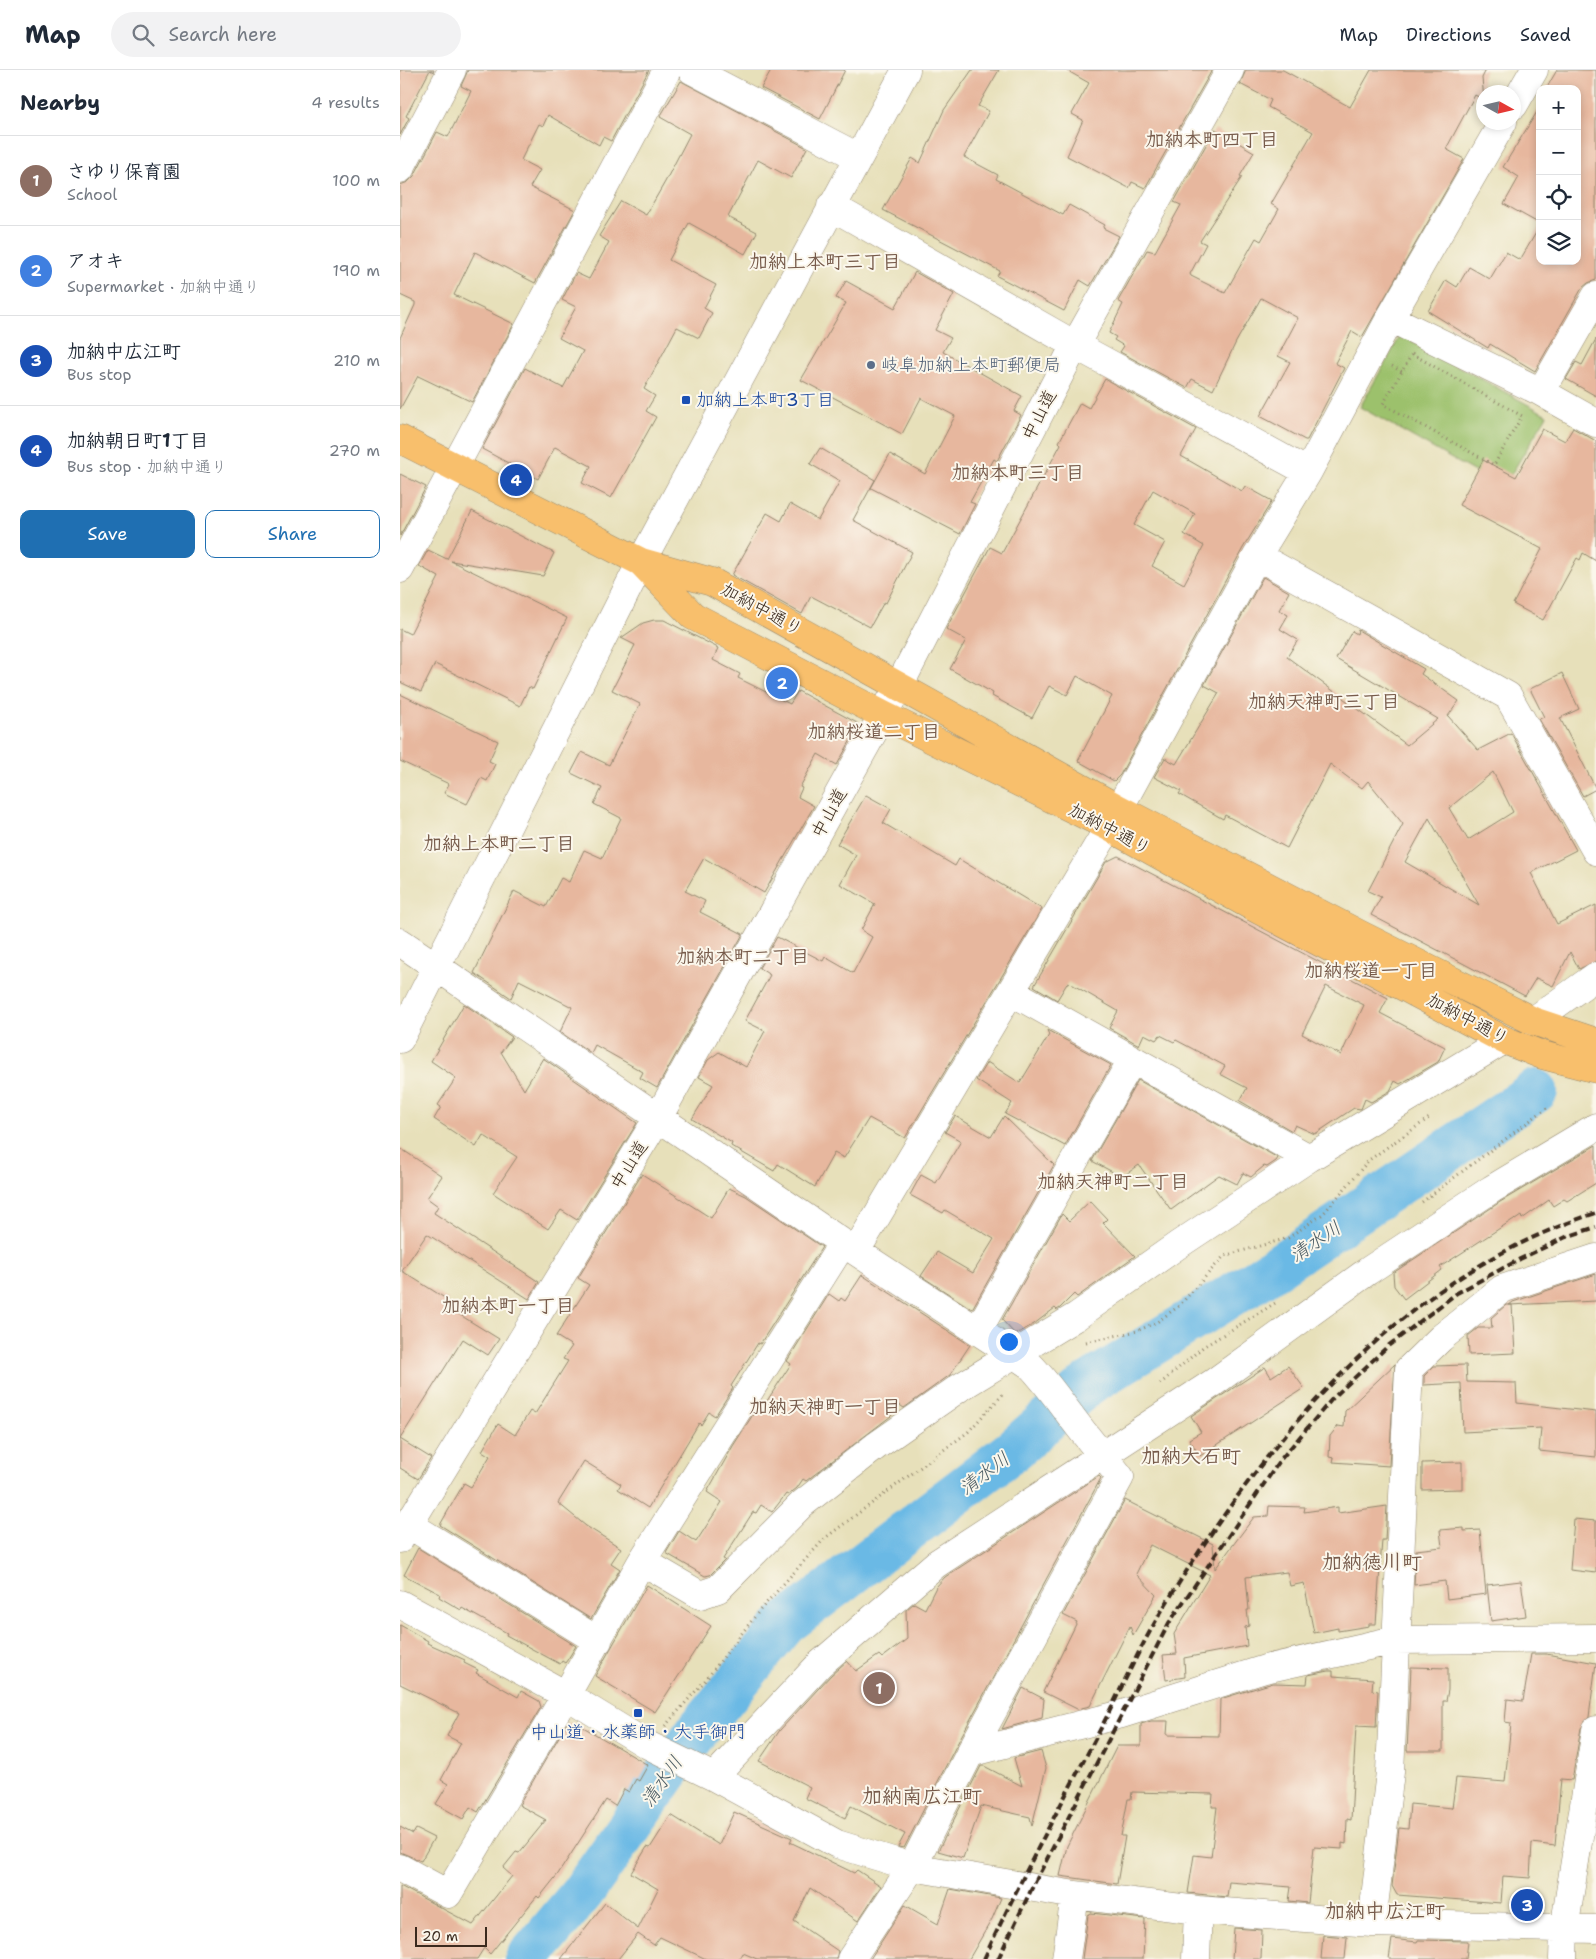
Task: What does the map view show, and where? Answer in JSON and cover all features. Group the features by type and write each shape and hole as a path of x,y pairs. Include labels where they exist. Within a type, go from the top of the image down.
{"highway":[{"name":"加納中通り","path":"400,439 641,562 712,582 899,686 1114,818 1255,908 1504,1040 1542,1055 1596,1069"},
{"name":"加納中通り","path":"641,562 693,616 883,714 1114,818 1361,935 1533,1021 1596,1042"}],"street":[{"path":"400,169 452,70"},
{"path":"400,569 667,70"},
{"path":"692,70 858,157"},
{"path":"400,1039 641,562 831,206 906,70"},
{"name":"中山道","path":"404,1532 659,1116 899,686 1075,345 1230,70"},
{"path":"1521,93 1534,70"},
{"path":"400,1868 448,1894 598,1641 642,1562 849,1247 1012,992 1114,818 1257,556 1308,472 1390,318 1498,130"},
{"path":"831,206 1075,345 1308,472"},
{"path":"1541,392 1596,296"},
{"path":"1390,318 1541,392 1596,423"},
{"path":"1257,556 1508,696 1596,851"},
{"path":"400,942 659,1116 849,1247 1030,1365 1050,1386 1087,1438 1105,1455 1120,1477 970,1753 912,1867 852,1959"},
{"path":"1533,1021 1596,976"},
{"path":"1012,992 1309,1158"},
{"path":"642,1562 700,1595 718,1590 802,1504 884,1440 959,1388 1015,1356 1309,1158 1504,1040"},
{"path":"978,1330 1132,1060"},
{"path":"704,1772 820,1664 936,1564 1213,1383 1368,1270 1492,1189 1596,1127"},
{"path":"1372,1923 1390,1772 1394,1640 1409,1369 1441,1338 1502,1289 1596,1258"},
{"path":"404,1532 598,1641"},
{"path":"400,1604 566,1695 648,1745 704,1772 837,1844 912,1867 1074,1895 1198,1910 1372,1923 1564,1930 1596,1929"},
{"path":"970,1753 1122,1714 1265,1669 1394,1640 1596,1638"},
{"path":"1563,1959 1564,1930 1593,1766 1596,1730"},
{"path":"1066,1959 1074,1895"},
{"path":"1196,1959 1198,1910"}],"path":[{"path":"1412,354 1522,416 1494,465 1384,404 1412,354"}],"green space":[{"path":"1401,335 1547,415 1503,488 1360,407"}],"building":[{"path":"400,70 430,70 406,116 409,118 400,135"},
{"path":"468,70 649,70 611,141 603,137 599,145 548,115 543,126 539,124 521,160 540,170 530,187 575,210 535,283 475,252 454,295 514,324 472,402 418,376 400,409 400,338 415,302 400,295 400,185 408,182 414,176 437,132 448,137 471,91 461,86"},
{"path":"771,70 845,70 820,119 761,88"},
{"path":"972,70 999,70 978,106 989,111 964,157 998,175 996,179 1063,215 1069,205 1105,225 1103,228 1119,236 1090,286 1080,280 1064,311 997,276 1000,271 883,210 912,158 920,163 944,110"},
{"path":"1066,70 1212,70 1145,188 1132,182 1129,188 1067,156 1083,120 1072,114 1089,83"},
{"path":"1246,70 1283,70 1350,107 1371,70 1486,70 1482,78 1483,85 1476,85 1476,96 1446,149 1464,159 1362,337 1352,331 1335,363 1344,368 1307,440 1260,416 1290,362 1278,356 1298,318 1261,298 1236,342 1213,390 1192,379 1187,388 1120,352 1124,346 1114,340 1116,337 1109,333 1123,304 1118,301 1147,250 1155,252 1181,205 1174,202 1215,129 1254,152 1240,176 1242,177 1200,241 1206,244 1190,274 1191,276 1225,293 1256,238 1261,241 1279,209 1271,204 1313,132 1268,107 1271,100 1240,84"},
{"path":"1557,70 1596,70 1596,280 1582,288 1535,371 1490,344 1488,348 1428,311 1446,280 1457,287 1469,267 1490,279 1506,252 1520,260 1536,233 1536,265 1581,265 1581,85 1548,85"},
{"path":"681,81 807,148 791,178 758,160 728,217 757,232 745,254 689,223 669,260 716,285 704,308 712,313 699,338 677,327 644,389 655,396 646,411 656,417 611,498 582,483 591,466 555,447 538,479 482,449 525,368 563,388 583,351 559,338 576,307 562,300 576,273 589,279 609,242 599,236 621,201 646,215 665,182 690,134 660,117"},
{"path":"1536,113 1536,222 1504,204 1519,177 1503,167"},
{"path":"915,272 954,294 935,330 951,338 943,352 1022,396 1014,411 1021,415 997,461 994,459 970,502 975,504 960,534 871,488 890,454 925,474 955,416 921,398 902,434 801,380 846,303 836,298 846,281 895,308"},
{"path":"1596,339 1596,396 1566,379 1576,362 1582,365"},
{"path":"1105,379 1196,429 1181,456 1242,491 1245,486 1272,501 1243,548 1120,775 1114,781 1078,761 1112,696 1077,676 1067,695 1049,686 1032,718 992,696 993,693 950,669 966,640 946,629 990,547 1002,553 1061,444 1059,442 1080,403 1089,408","holes":["1153,490 1195,514 1184,534 1204,546 1184,584 1152,566 1165,542 1134,525"]},
{"path":"1573,428 1596,441 1596,561 1583,553 1580,560 1577,558 1543,620 1513,604 1542,549 1459,505 1483,460 1516,477 1542,429 1565,441"},
{"path":"820,448 875,480 853,520 912,552 886,603 884,602 870,627 811,596 802,614 732,575 767,513 781,521 790,504 818,520 840,481 810,464"},
{"path":"400,474 426,487 400,536"},
{"path":"472,511 554,553 543,576 451,561 567,618 533,689 529,687 520,706 435,664 421,692 400,682 400,629 410,634 439,577 419,566 428,550 447,559"},
{"path":"1263,577 1289,592 1279,610 1288,615 1280,629 1298,640 1287,657 1407,745 1438,719 1336,659 1352,631 1357,634 1358,630 1424,669 1421,674 1459,701 1448,716 1478,750 1511,733 1576,850 1531,873 1557,924 1596,905 1596,961 1579,969 1570,952 1553,986 1536,978 1525,996 1371,915 1381,897 1368,891 1403,824 1368,781 1362,788 1330,764 1287,848 1225,815 1223,819 1179,794 1181,791 1154,777 1165,758 1176,764 1219,693 1204,685","holes":["1493,772 1513,812 1468,840 1449,808","1429,818 1479,905 1405,862"]},
{"path":"664,620 718,648 713,660 740,674 738,678 790,704 798,691 857,723 857,729 837,765 818,754 800,787 802,788 798,797 814,806 764,893 704,858 685,891 705,901 700,912 743,934 657,1088 640,1078 643,1072 595,1045 591,1053 560,1032 572,1007 519,980 511,998 474,973 514,891 546,907 561,878 569,882 584,850 602,858 621,818 594,804 602,788 571,773 582,752 609,765 640,704 612,690 635,645 621,638 643,623"},
{"path":"1562,673 1579,709 1560,718 1596,789 1583,796 1539,719 1544,717 1530,689"},
{"path":"400,694 498,741 489,761 495,764 487,781 481,778 467,804 444,793 449,784 400,761"},
{"path":"866,795 891,809 883,823 955,866 959,859 1042,909 905,1138 869,1118 844,1158 834,1153 815,1187 778,1164 774,1171 731,1146 732,1143 692,1119 713,1085 699,1077 708,1060 719,1052 746,1067 765,1031 745,1021 770,975 759,968 777,937 823,961 825,957 853,973 872,937 861,930 875,904 840,884 856,855 837,844"},
{"path":"1118,856 1388,998 1380,1013 1445,1047 1438,1062 1400,1084 1395,1081 1390,1091 1371,1102 1365,1099 1361,1109 1354,1108 1315,1134 1295,1125 1292,1131 1240,1101 1247,1088 1220,1074 1225,1066 1176,1040 1174,1042 1160,1035 1156,1040 1144,1034 1139,1045 1109,1028 1118,1011 1068,982 1057,1000 1034,986 1106,862","holes":["1326,986 1364,1005 1341,1055 1302,1034"]},
{"path":"464,1004 512,1037 501,1052 524,1090 543,1058 637,1123 577,1220 561,1210 548,1229 493,1193 517,1157 483,1135 476,1147 434,1119 441,1107 438,1105 456,1078 431,1061"},
{"path":"1047,1030 1111,1065 1065,1146 1005,1114 1012,1103 976,1080 987,1062 1020,1083 1049,1035"},
{"path":"1138,1080 1278,1158 1267,1167 1264,1166 1251,1177 1243,1173 1237,1184 1219,1175 1171,1210 1139,1165 1122,1177 1092,1161"},
{"path":"955,1116 991,1137 1004,1116 1054,1165 972,1309 921,1276 937,1252 973,1273 994,1239 945,1210 943,1213 910,1195 921,1175 936,1183 961,1141 945,1132"},
{"path":"1596,1145 1596,1183 1567,1201 1564,1199 1553,1206 1549,1200 1522,1219 1521,1216 1514,1219 1440,1267 1442,1270 1404,1299 1394,1286 1393,1273 1500,1202"},
{"path":"400,1148 442,1176 427,1198 438,1206 434,1213 539,1282 529,1299 427,1234 402,1271 448,1300 444,1305 499,1339 488,1355 463,1339 400,1439"},
{"path":"642,1174 711,1218 729,1188 746,1196 822,1247 760,1344 758,1343 715,1416 709,1412 701,1425 699,1423 648,1508 618,1489 621,1484 584,1461 558,1503 586,1526 621,1548 611,1563 620,1569 591,1619 440,1525 464,1483 471,1487 490,1456 482,1451 498,1424 515,1435 530,1411 535,1414 568,1361 563,1359 572,1346 556,1336 589,1285 578,1278"},
{"path":"1090,1201 1107,1219 1103,1223 1135,1256 1077,1297 1074,1294 1057,1310 1055,1308 1034,1324 1020,1332 1014,1333 1002,1320 1062,1214 1069,1221"},
{"path":"1596,1274 1596,1301 1509,1305 1513,1302"},
{"path":"862,1275 970,1345 950,1375 904,1408 898,1404 891,1416 806,1481 803,1479 797,1488 788,1495 786,1494 772,1512 761,1505 756,1513 753,1512 723,1559 725,1560 710,1575 705,1576 666,1553 679,1531 696,1542 722,1502 707,1492 733,1446 759,1405 763,1407 791,1364 787,1361 829,1294 839,1301 841,1298 845,1301"},
{"path":"1506,1305 1512,1305 1515,1353 1469,1355 1468,1336 1478,1328 1492,1328 1491,1318"},
{"path":"1395,1364 1389,1466 1333,1462 1334,1458 1329,1457 1330,1436 1338,1426 1344,1427 1345,1411"},
{"path":"1466,1365 1467,1382 1516,1383 1517,1403 1596,1412 1596,1457 1539,1451 1541,1428 1463,1432 1461,1383 1424,1385 1424,1376 1434,1366"},
{"path":"1288,1366 1304,1388 1200,1456 1189,1439 1201,1432 1191,1416 1265,1367 1271,1377"},
{"path":"400,1439 431,1458 418,1479 400,1468"},
{"path":"1462,1462 1462,1489 1422,1490 1422,1463"},
{"path":"1099,1476 1101,1478 956,1746 904,1848 898,1847 905,1834 851,1806 845,1818 805,1798 810,1787 759,1761 780,1730 831,1675 847,1661 856,1671 879,1655 882,1658 907,1639 906,1610 914,1603 925,1609 936,1587 945,1577"},
{"path":"1125,1500 1213,1544 1215,1569 1254,1517 1268,1516 1269,1506 1305,1507 1304,1512 1338,1507 1338,1513 1387,1506 1385,1540 1382,1540 1376,1624 1338,1631 1338,1628 1314,1633 1304,1583 1290,1586 1287,1572 1246,1577 1249,1610 1247,1610 1249,1626 1245,1627 1247,1646 1184,1658 1185,1677 1166,1680 1163,1655 1177,1654 1174,1634 1210,1575 1150,1545 1136,1574 1156,1595 1133,1635 1130,1626 1090,1706 1077,1709 1043,1692 1077,1622 1063,1615"},
{"path":"1574,1519 1596,1521 1596,1573 1570,1570"},
{"path":"1464,1528 1464,1531 1480,1530 1486,1594 1447,1599 1445,1581 1414,1585 1416,1550 1442,1547 1440,1530"},
{"path":"418,1548 576,1646 565,1663 562,1661 560,1664 506,1635 507,1633 462,1608 461,1610 439,1597 440,1594 404,1575"},
{"path":"1521,1581 1526,1616 1491,1621 1487,1585"},
{"path":"647,1585 711,1626 655,1712 595,1676"},
{"path":"400,1625 428,1641 427,1643 465,1660 464,1663 478,1670 476,1673 518,1697 521,1691 539,1701 541,1707 478,1812 470,1807 463,1819 436,1804 448,1784 441,1780 461,1743 447,1736 459,1713 400,1684"},
{"path":"1531,1654 1546,1654 1596,1663 1589,1717 1581,1728 1572,1780 1561,1779 1555,1846 1532,1843 1530,1878 1503,1876 1501,1903 1397,1895 1392,1886 1399,1828 1408,1829 1410,1804 1452,1808 1456,1778 1505,1782 1511,1723 1505,1722 1507,1699 1523,1701"},
{"path":"1411,1667 1448,1668 1448,1690 1446,1701 1443,1701 1443,1751 1407,1751"},
{"path":"1333,1671 1333,1676 1373,1679 1372,1690 1378,1691 1376,1727 1356,1726 1351,1820 1347,1819 1346,1844 1342,1843 1342,1849 1314,1847 1308,1903 1289,1901 1291,1887 1229,1882 1227,1897 1188,1893 1194,1855 1211,1857 1217,1807 1212,1807 1213,1794 1132,1792 1131,1799 1128,1799 1121,1836 1125,1836 1117,1884 1060,1876 1067,1846 1117,1746 1141,1746 1141,1724 1151,1721 1168,1721 1167,1735 1219,1736 1220,1699 1273,1683 1307,1684 1308,1675"},
{"path":"1023,1688 1044,1699 1042,1718 1002,1729"},
{"path":"567,1723 578,1724 648,1765 639,1781 636,1779 629,1792 624,1789 615,1806 606,1800 558,1874 539,1898 537,1896 490,1954 484,1948 477,1959 400,1959 400,1886 473,1925 512,1876 503,1868 516,1852 519,1853 546,1820 519,1805"},
{"path":"1041,1751 1046,1768 1032,1826 1030,1817 981,1806 963,1858 938,1851 981,1766 1022,1786 1014,1758"},
{"path":"734,1812 792,1838 790,1842 854,1873 857,1870 881,1886 858,1921 810,1888 794,1921 838,1951 836,1959 757,1959 743,1953 740,1959 706,1959 660,1937 654,1945 638,1934 618,1959 561,1959 605,1903 638,1929 658,1889 631,1873 647,1847 650,1848 671,1815 719,1845"},
{"path":"400,1827 413,1834 416,1829 434,1838 421,1861 400,1852"},
{"path":"950,1889 1001,1898 992,1919 969,1959 870,1959 905,1905 938,1924"},
{"path":"1091,1913 1145,1919 1143,1959 1082,1959 1088,1915"},
{"path":"1234,1928 1262,1930 1261,1959 1232,1959"},
{"path":"1323,1935 1347,1937 1345,1959 1321,1959"},
{"path":"1392,1939 1417,1942 1418,1940 1468,1941 1466,1959 1389,1959"}],"waterway":[{"name":"清水川","path":"527,1959 582,1893 697,1731 785,1624 1012,1451 1088,1384 1260,1278 1536,1091"}],"railway":[{"path":"984,1959 1041,1842 1161,1612 1201,1548 1245,1486 1292,1427 1343,1372 1399,1322 1459,1278 1525,1241 1596,1213"},
{"path":"998,1959 1032,1888 1169,1623 1281,1459 1332,1399 1388,1346 1457,1293 1566,1237 1596,1227"}],"place":[{"name":"岐阜加納上本町郵便局","path":"871,365"},
{"name":"加納上本町3丁目","path":"686,400"},
{"name":"加納朝日町1丁目","path":"516,480"},
{"name":"アオキ","path":"782,683"},
{"name":"さゆり保育園","path":"879,1688"},
{"name":"中山道・水薬師・大手御門","path":"638,1713"},
{"name":"加納中広江町","path":"1527,1905"}],"district":[{"name":"加納本町四丁目","path":"1212,139"},
{"name":"加納上本町三丁目","path":"825,261"},
{"name":"加納本町三丁目","path":"1018,472"},
{"name":"加納天神町三丁目","path":"1324,701"},
{"name":"加納桜道二丁目","path":"874,731"},
{"name":"加納上本町二丁目","path":"499,843"},
{"name":"加納本町二丁目","path":"743,956"},
{"name":"加納桜道一丁目","path":"1371,970"},
{"name":"加納天神町二丁目","path":"1113,1181"},
{"name":"加納本町一丁目","path":"508,1305"},
{"name":"加納天神町一丁目","path":"825,1406"},
{"name":"加納大石町","path":"1191,1456"},
{"name":"加納徳川町","path":"1372,1562"},
{"name":"加納南広江町","path":"922,1796"},
{"name":"加納中広江町","path":"1385,1911"}]}
